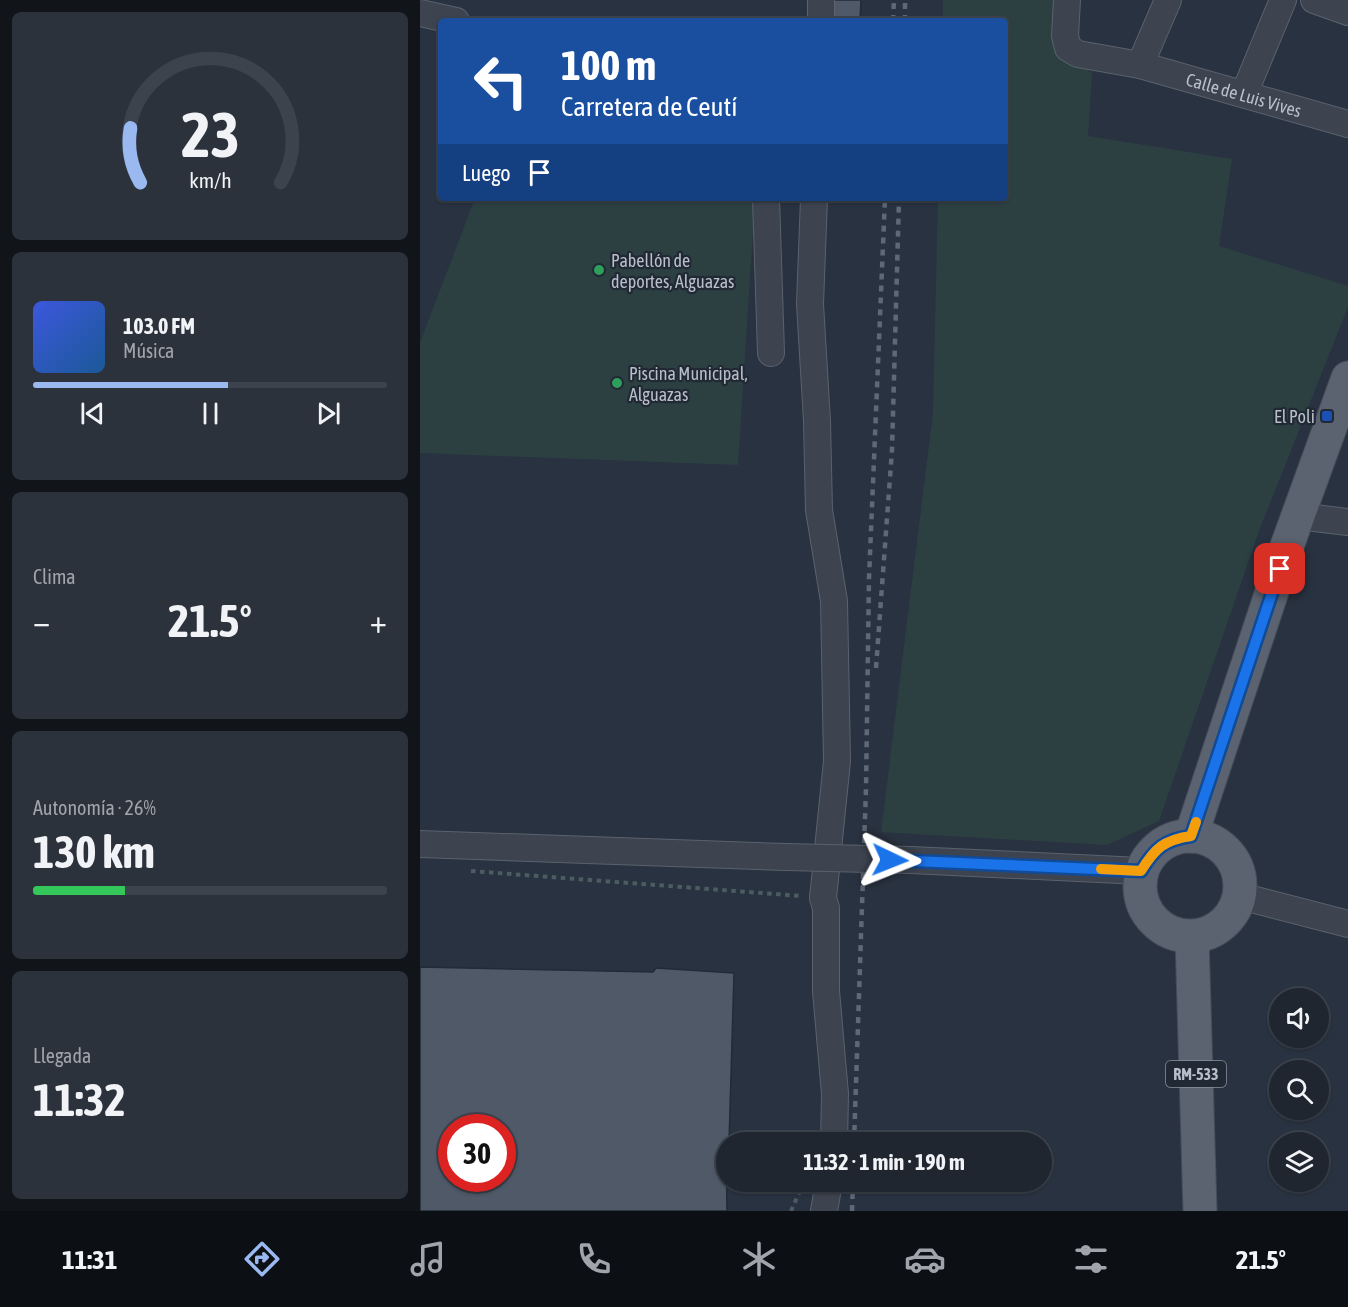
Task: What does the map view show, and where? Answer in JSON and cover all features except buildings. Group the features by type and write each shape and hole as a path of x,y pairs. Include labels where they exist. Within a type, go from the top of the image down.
{"main road":[{"path":"1191,836 1298,516 1348,378"},
{"path":"1191,836 1213,842 1225,850 1239,874 1240,896 1234,912 1220,927 1192,937 1169,932 1152,919 1141,897 1141,871 1153,852 1173,839 1191,836"},
{"name":"RM-533","path":"1192,937 1200,1211"}],"street":[{"path":"821,0 821,18"},
{"name":"Calle de Luis Vives","path":"1067,0 1065,36 1068,48 1078,54 1140,65 1348,124"},
{"path":"1140,65 1168,0"},
{"path":"1244,94 1283,0"},
{"path":"1314,0 1348,12"},
{"path":"425,9 448,18"},
{"path":"766,201 771,353"},
{"path":"814,201 810,304 818,421 819,510 834,601 837,761 823,898 826,908 826,991 835,1094 835,1132"},
{"path":"1298,516 1348,522"},
{"path":"420,844 911,860 1141,871"},
{"path":"1240,896 1348,924"},
{"path":"824,1211 827,1192"}],"path":[{"path":"463,870 823,898"},
{"path":"791,1211 800,1192"}],"green space":[{"path":"943,0 1060,0 1059,50 1092,73 1088,136 1232,159 1219,246 1348,286 1348,307 1260,528 1159,821 1107,845 881,832 933,413 938,201 1008,201 1008,18 943,18"},
{"name":"Pabellón de deportes, Alguazas","path":"474,201 755,201 738,465 420,453 420,343"}],"railway":[{"path":"893,18 894,0"},
{"path":"905,0 905,18"},
{"path":"854,1132 866,788 869,578 885,201"},
{"path":"876,668 892,450 899,201"},
{"path":"852,1211 853,1192"}],"slow traffic":[{"path":"1101,869 1141,871 1153,852 1173,839 1191,836 1196,822"}],"place":[{"name":"Pabellón de deportes, Alguazas","path":"599,270"},
{"name":"Piscina Municipal, Alguazas","path":"617,383"},
{"name":"El Poli","path":"1327,416"}],"route":[{"path":"890,860 1141,871 1153,852 1173,839 1191,836 1280,569"}]}
